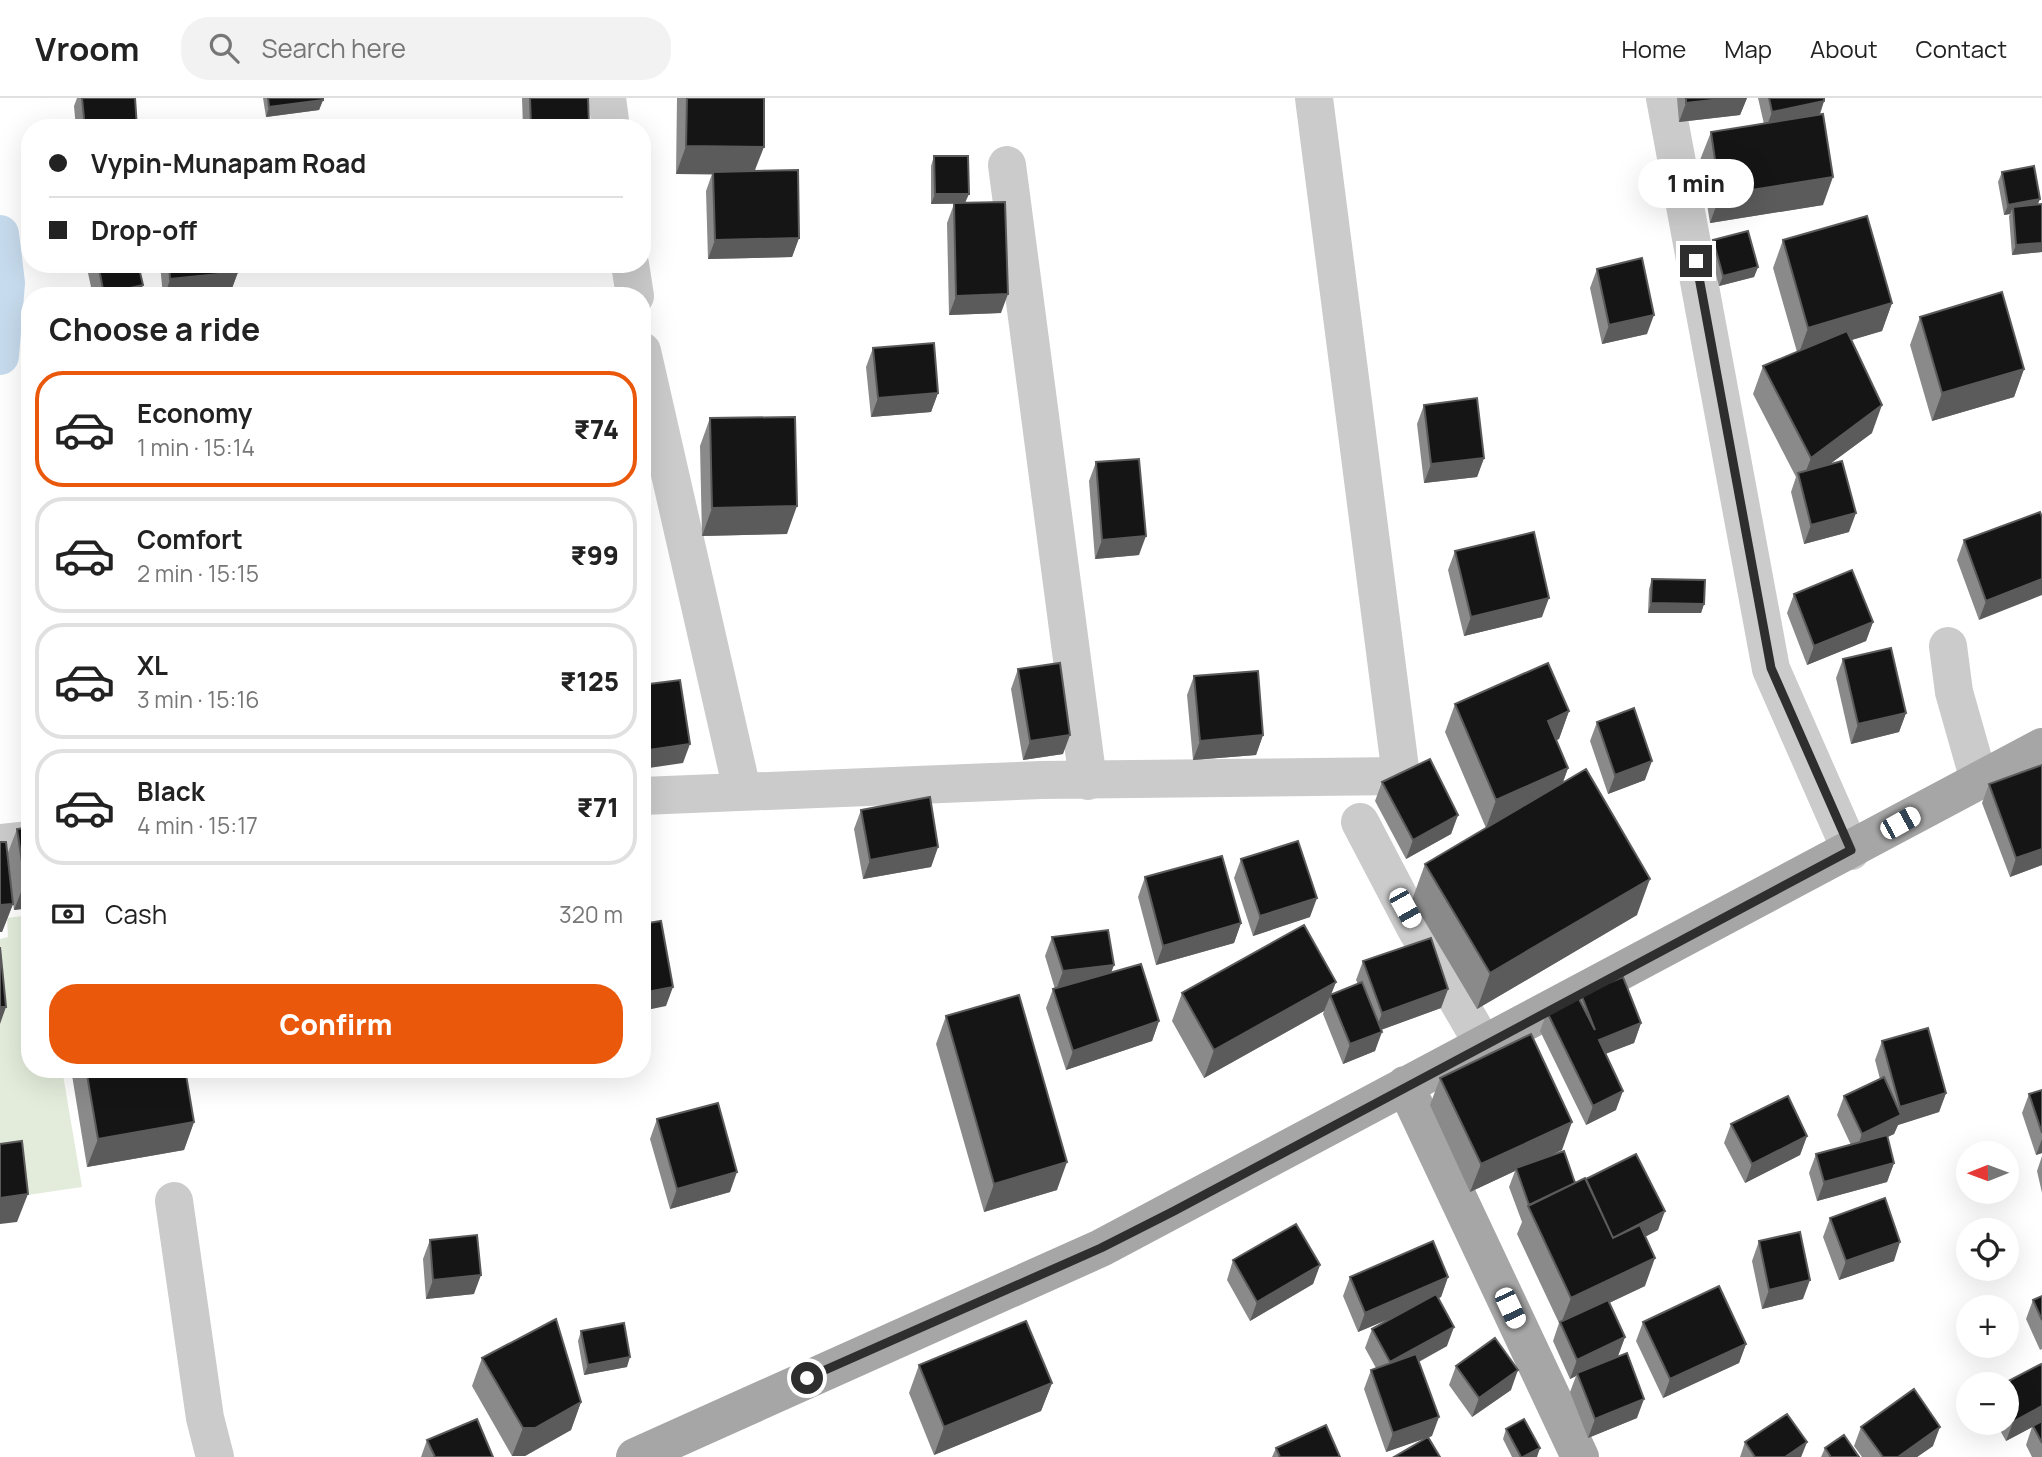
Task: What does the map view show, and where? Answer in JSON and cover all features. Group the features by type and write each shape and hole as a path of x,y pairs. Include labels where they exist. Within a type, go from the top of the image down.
{"main road":[{"path":"635,1457 1101,1248 1198,1199 1405,1085 2042,747"},
{"path":"1405,1085 1580,1457"}],"street":[{"path":"607,98 610,119"},
{"path":"651,795 1041,780 1401,776 1314,98"},
{"path":"1665,98 1771,668 1851,850"},
{"path":"1007,165 1088,781"},
{"path":"651,391 742,790"},
{"path":"1948,646 1955,692 1979,780"},
{"path":"1360,822 1483,1044"},
{"path":"0,843 21,841"},
{"path":"174,1201 205,1418 215,1457"}],"green space":[{"path":"21,916 21,1078 64,1078 82,1187 14,1197 0,1165 0,939 8,937 7,918"}],"building":[{"path":"82,98 135,98 136,119 84,119"},
{"path":"268,98 323,98 323,100 269,107"},
{"path":"530,98 588,98 589,119 531,119"},
{"path":"687,98 764,98 764,147 686,146"},
{"path":"1686,98 1730,98 1686,103"},
{"path":"1769,98 1824,98 1824,101 1772,112"},
{"path":"1823,114 1833,177 1720,195 1711,132"},
{"path":"934,156 968,156 969,194 935,194"},
{"path":"2034,166 2040,199 2008,205 2002,172"},
{"path":"798,170 799,238 715,240 713,172"},
{"path":"1005,202 1008,294 956,296 954,203"},
{"path":"2042,204 2042,243 2016,245 2013,207"},
{"path":"1867,216 1892,303 1808,328 1783,240"},
{"path":"1748,231 1758,267 1723,276 1713,240"},
{"path":"1642,258 1654,315 1609,325 1597,269"},
{"path":"100,273 140,273 143,285 134,287 103,287"},
{"path":"170,273 228,273 170,279"},
{"path":"2002,292 2024,369 1942,393 1920,317"},
{"path":"1847,331 1882,405 1811,458 1763,366"},
{"path":"934,343 938,393 878,398 873,348"},
{"path":"1477,398 1484,458 1431,464 1424,405"},
{"path":"795,417 797,506 712,508 710,418"},
{"path":"1139,459 1146,536 1102,540 1096,462"},
{"path":"1842,461 1856,513 1811,525 1798,473"},
{"path":"2040,512 2042,579 1986,601 1964,540"},
{"path":"1534,532 1549,598 1471,617 1455,551"},
{"path":"1852,570 1873,622 1814,646 1794,594"},
{"path":"1652,579 1705,580 1704,604 1651,603"},
{"path":"1891,648 1906,713 1858,724 1843,659"},
{"path":"1060,663 1070,735 1030,741 1018,669"},
{"path":"1548,663 1569,711 1548,721 1568,768 1496,800 1455,704"},
{"path":"1258,671 1263,735 1200,741 1194,676"},
{"path":"680,680 690,744 651,750 651,684"},
{"path":"1634,708 1652,761 1615,775 1597,722"},
{"path":"1430,759 1458,815 1413,840 1382,782"},
{"path":"2042,765 2042,849 2016,858 1989,784"},
{"path":"1586,769 1650,879 1490,973 1425,864"},
{"path":"930,797 938,847 870,860 861,810"},
{"path":"21,828 21,856 17,829"},
{"path":"1298,841 1317,898 1260,916 1241,859"},
{"path":"0,842 6,842 13,904 0,905"},
{"path":"1222,856 1241,923 1163,946 1145,877"},
{"path":"661,921 673,987 651,991 651,923"},
{"path":"1304,925 1336,982 1214,1050 1182,993"},
{"path":"1108,930 1114,965 1063,971 1052,937"},
{"path":"1431,938 1448,989 1382,1013 1363,961"},
{"path":"0,947 6,1007 0,1007"},
{"path":"1141,964 1159,1021 1073,1051 1053,989"},
{"path":"1623,977 1641,1023 1599,1040 1623,1091 1593,1106 1547,1012 1578,997 1595,1030 1581,994"},
{"path":"1362,982 1382,1032 1350,1044 1330,995"},
{"path":"1019,995 1067,1162 994,1184 946,1016"},
{"path":"1928,1028 1946,1093 1900,1107 1882,1041"},
{"path":"1531,1034 1572,1122 1481,1164 1440,1078"},
{"path":"1884,1077 1901,1115 1862,1134 1844,1096"},
{"path":"88,1078 187,1078 194,1122 98,1139"},
{"path":"2042,1090 2042,1133 2029,1094"},
{"path":"1788,1096 1807,1136 1752,1164 1731,1124"},
{"path":"718,1103 737,1172 677,1189 657,1119"},
{"path":"1887,1135 1894,1163 1824,1182 1816,1154"},
{"path":"22,1141 28,1194 0,1198 0,1144"},
{"path":"1564,1151 1575,1183 1529,1205 1516,1168"},
{"path":"1636,1154 1665,1211 1613,1238 1586,1179"},
{"path":"1585,1178 1613,1238 1640,1225 1655,1258 1571,1298 1528,1206"},
{"path":"1885,1198 1900,1242 1846,1261 1830,1218"},
{"path":"1296,1224 1320,1265 1257,1302 1233,1260"},
{"path":"1800,1232 1810,1280 1769,1290 1759,1241"},
{"path":"477,1235 481,1275 433,1280 430,1240"},
{"path":"1433,1241 1448,1277 1365,1313 1350,1277"},
{"path":"1719,1286 1746,1344 1670,1379 1643,1322"},
{"path":"1436,1294 1454,1327 1390,1362 1372,1329"},
{"path":"2042,1296 2042,1320 2033,1300"},
{"path":"1608,1300 1625,1337 1577,1360 1560,1322"},
{"path":"556,1319 581,1402 535,1428 523,1428 482,1358"},
{"path":"1026,1321 1052,1383 944,1427 919,1365"},
{"path":"624,1323 630,1357 588,1365 581,1331"},
{"path":"1495,1338 1518,1370 1479,1398 1456,1366"},
{"path":"1627,1353 1644,1399 1595,1419 1577,1373"},
{"path":"1416,1354 1439,1417 1393,1433 1371,1370"},
{"path":"2041,1364 2042,1366 2042,1406 2019,1419 2019,1376"},
{"path":"1914,1389 1940,1427 1898,1457 1883,1457 1861,1427"},
{"path":"1787,1414 1807,1442 1785,1457 1755,1457 1745,1442"},
{"path":"477,1419 493,1457 435,1457 427,1440"},
{"path":"1524,1419 1540,1448 1521,1457 1506,1429"},
{"path":"2042,1421 2042,1443 2033,1426"},
{"path":"1326,1425 1340,1457 1280,1457 1276,1448"},
{"path":"1844,1435 1859,1457 1831,1457 1825,1448"},
{"path":"1428,1437 1440,1457 1394,1457"}],"waterway":[{"path":"0,234 6,283 0,356"}],"route":[{"path":"807,1378 1101,1248 1198,1199 1405,1085 1851,850 1771,668 1696,261"}]}
